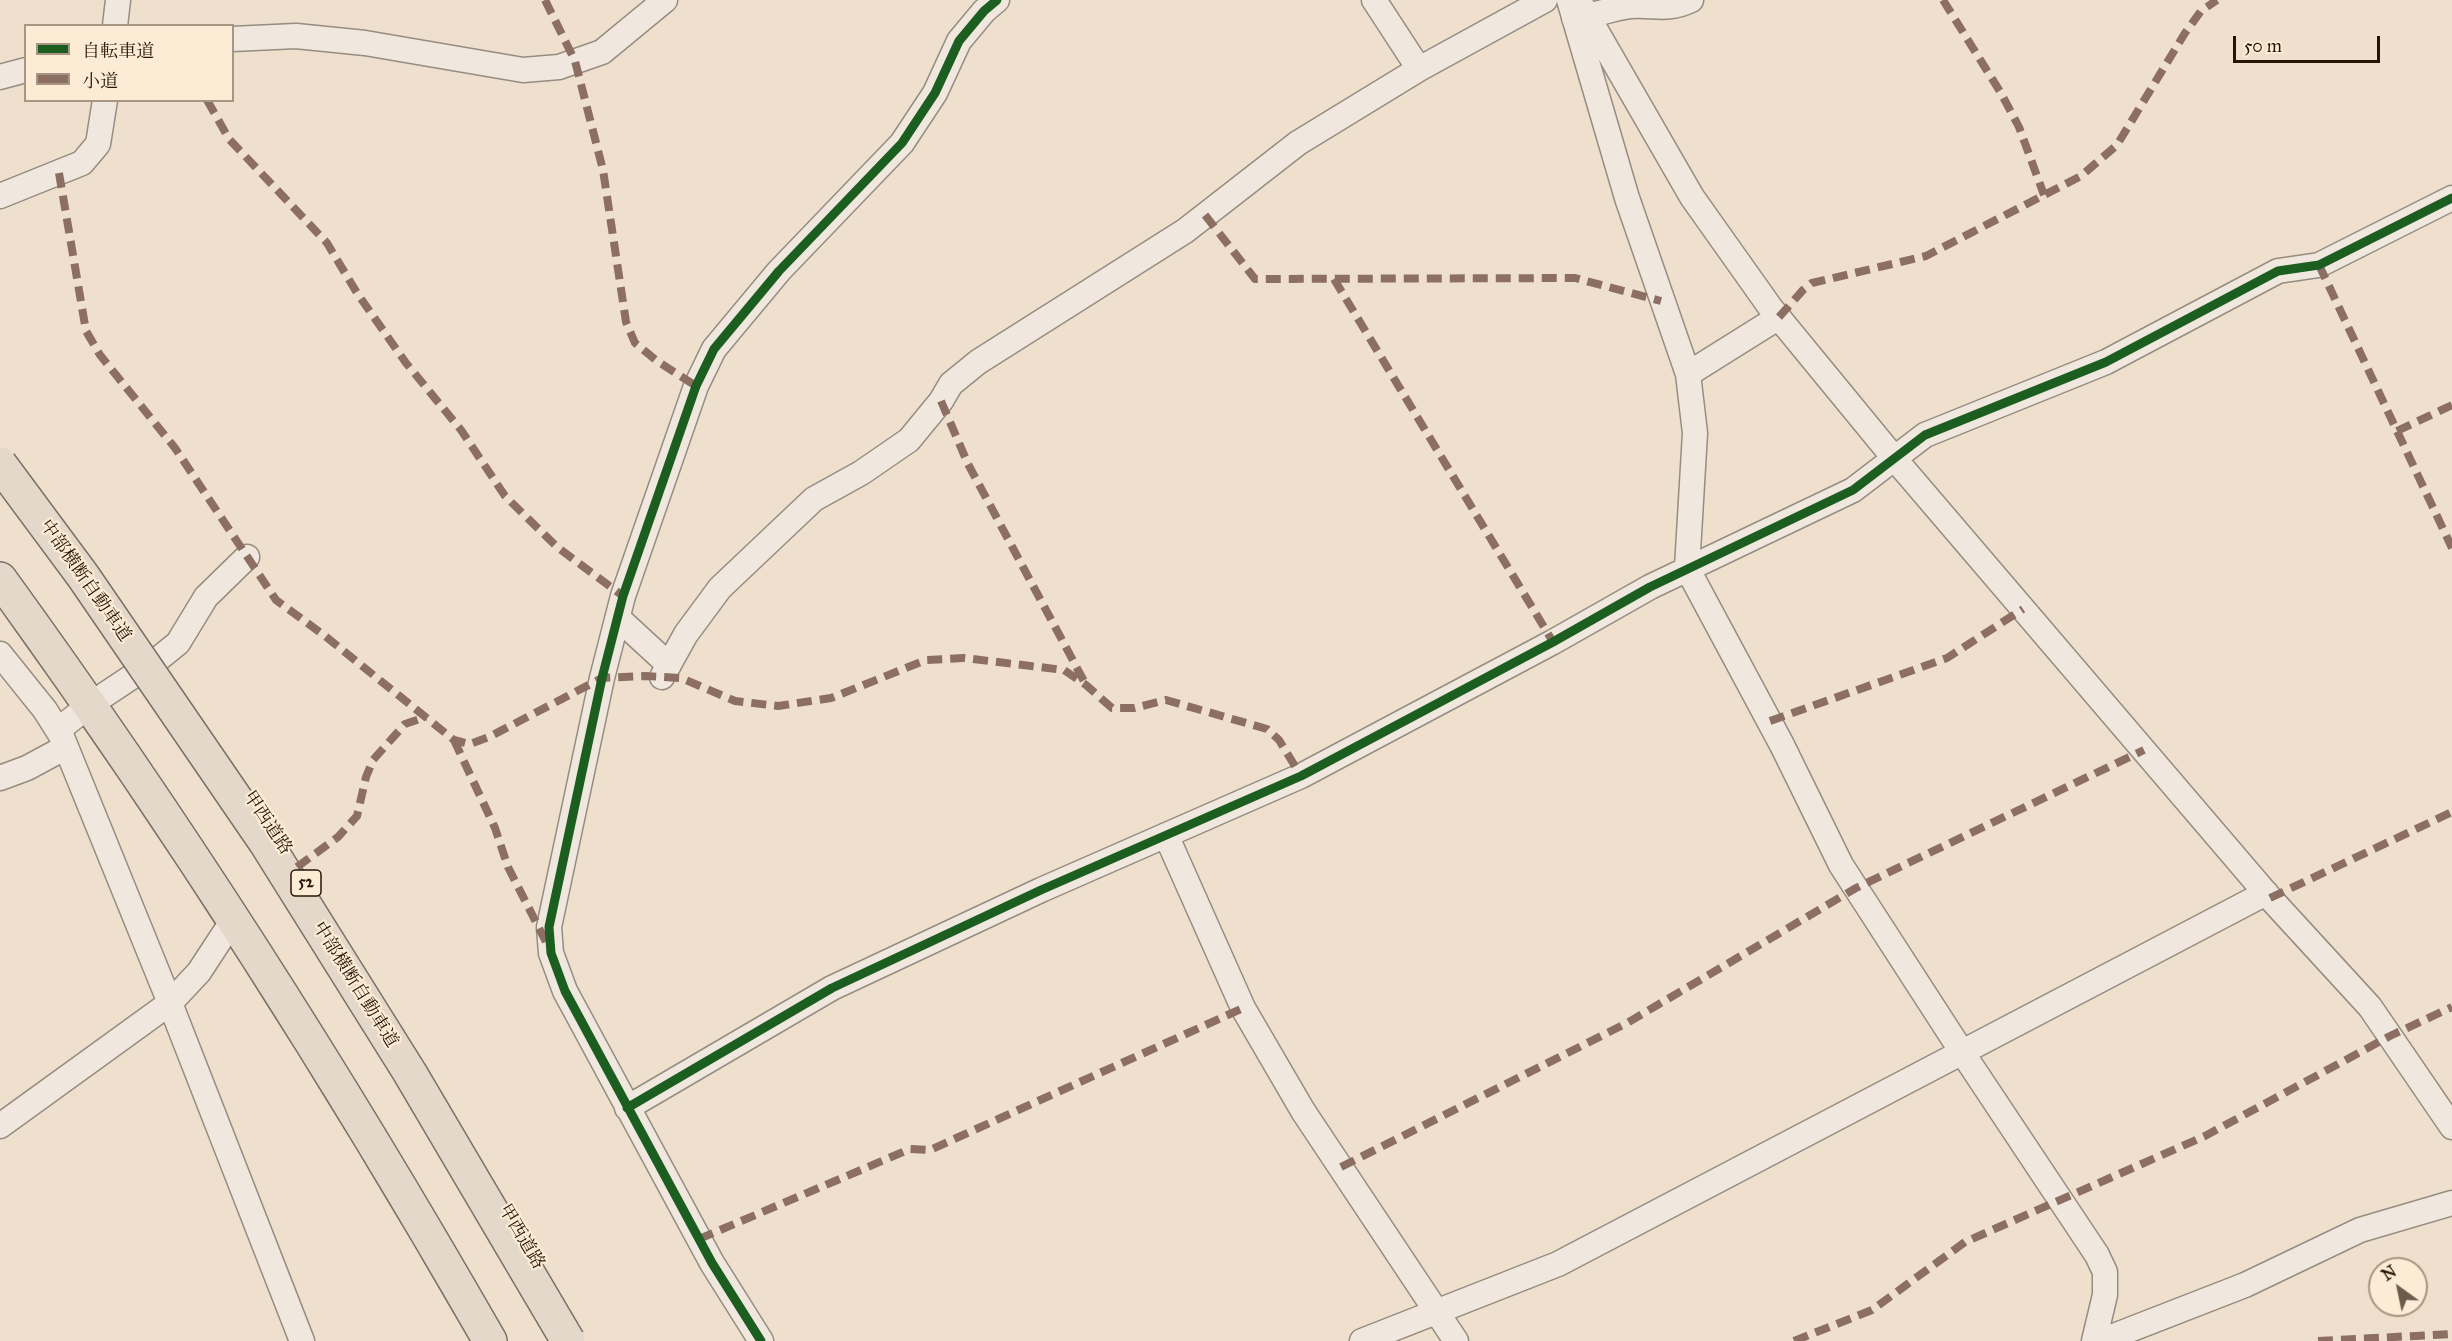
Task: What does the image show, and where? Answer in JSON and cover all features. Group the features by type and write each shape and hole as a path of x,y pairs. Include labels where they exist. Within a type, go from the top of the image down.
{"highway":[{"name":"甲西道路","path":"0,444 157,660 297,867 416,1060 584,1341"},
{"name":"中部横断自動車道","path":"0,464 83,576 266,843 410,1073 568,1341"},
{"name":"中部横断自動車道","path":"0,492 72,591 252,852 402,1092 550,1341"},
{"path":"0,579 91,704 233,920 400,1188 490,1341"}],"street":[{"path":"115,24 118,0"},
{"path":"234,39 296,36 366,43 523,70 559,67 602,52 665,0"},
{"path":"761,1341 712,1263 565,991 551,953 549,927 602,678 618,618 696,386 714,349 779,271 902,143 935,93 959,41 984,11 997,0"},
{"path":"1374,0 1419,69"},
{"path":"618,618 665,671 686,634 720,588 814,499 861,473 909,440 941,401 951,384 978,362 1185,231 1298,143 1419,69 1545,0"},
{"path":"1577,9 1629,3 1674,7 1691,0"},
{"path":"1577,9 1692,197 1779,317 1894,458 2266,893 2370,1007 2452,1127"},
{"path":"1577,9 1627,198 1688,374 1695,433 1687,568 1782,745 1841,865 2097,1255 2105,1272 2105,1295 2094,1341"},
{"path":"0,76 24,70"},
{"path":"0,196 82,163 98,144 105,102"},
{"path":"627,1108 832,988 1041,890 1301,776 1553,642 1650,586 1853,490 1925,435 2106,362 2278,272 2319,265 2452,198"},
{"path":"1688,374 1779,317"},
{"path":"0,778 27,768 62,738 91,704 157,660 178,643 206,597 247,557"},
{"path":"0,654 39,702 62,738 170,1003 302,1341"},
{"path":"1166,835 1243,1008 1302,1111 1456,1341"},
{"path":"1362,1341 1558,1264 2266,893"},
{"path":"0,1126 170,1003 199,972 233,920"},
{"path":"2101,1341 2245,1285 2360,1230 2452,1203"}],"marked path":[{"path":"545,0 575,61 603,170 626,322 635,343 657,361 696,386"},
{"path":"1943,0 2001,93 2019,127 2044,195"},
{"path":"1779,317 1812,283 1926,256 2081,176 2117,145 2185,33 2201,11 2217,0"},
{"path":"208,102 229,139 327,243 357,293 406,363 461,430 505,496 557,547 623,596"},
{"path":"59,173 86,331 100,355 175,448 276,600 325,636 454,740 470,744 489,737 602,678 645,676 681,678 735,701 778,706 831,698 926,660 964,658 1064,670 1086,685 1112,708 1134,708 1166,700 1267,729 1279,740 1301,776"},
{"path":"1205,215 1255,279 1575,278 1661,301"},
{"path":"2319,265 2452,548"},
{"path":"1334,279 1553,642"},
{"path":"941,401 968,464 1085,683"},
{"path":"2397,431 2452,405"},
{"path":"1770,721 1947,658 2023,609"},
{"path":"297,867 338,837 357,816 366,777 373,760 405,724 426,717"},
{"path":"454,740 495,828 508,867 546,942"},
{"path":"1341,1167 1627,1023 1856,888 2144,750"},
{"path":"2270,898 2452,812"},
{"path":"1794,1341 1872,1310 1965,1242 2205,1136 2390,1036 2452,1007"},
{"path":"699,1239 910,1149 930,1150 1243,1008"},
{"path":"2318,1341 2452,1334"}],"cycle path":[{"path":"761,1341 712,1263 565,991 551,953 549,927 602,678 623,596 696,386 714,349 779,271 902,143 935,93 959,41 984,11 997,0"},
{"path":"627,1108 832,988 1041,890 1301,776 1553,642 1650,587 1853,490 1925,435 2106,362 2278,271 2319,265 2452,198"}]}
